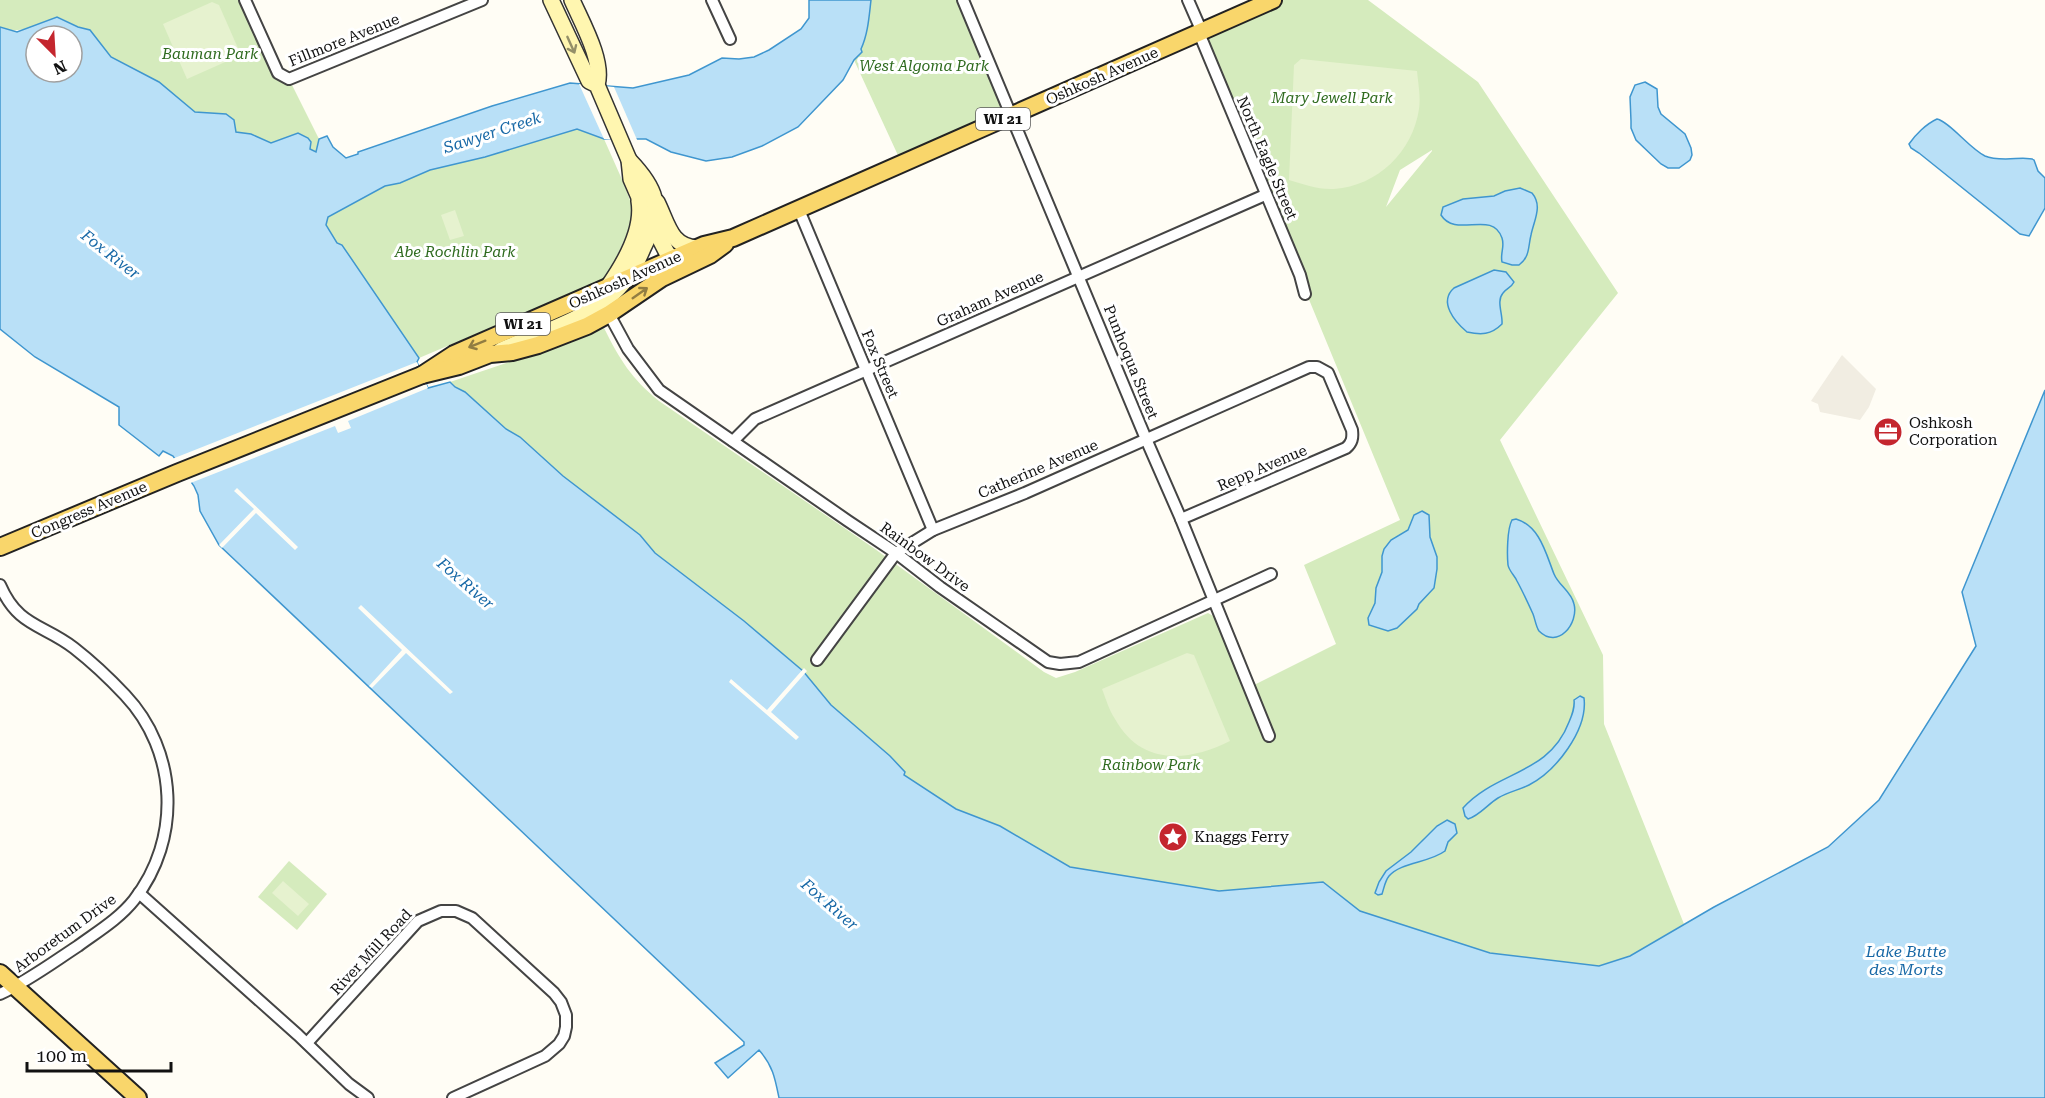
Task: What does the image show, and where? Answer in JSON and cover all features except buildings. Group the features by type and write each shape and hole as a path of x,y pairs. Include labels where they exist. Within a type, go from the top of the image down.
{"main road":[{"name":"Oshkosh Avenue","path":"177,473 422,375 459,366 490,354 512,352 538,345 587,326 662,278 697,248 733,238 799,210 1273,0"},
{"name":"Oshkosh Avenue","path":"422,375 454,354 627,279 710,255 733,238"},
{"name":"Congress Avenue","path":"0,547 177,473"},
{"path":"0,973 8,990 138,1098"}],"street":[{"name":"Fillmore Avenue","path":"245,0 278,73 283,78 294,78 482,0"},
{"path":"551,0 589,81 597,85"},
{"path":"572,0 594,56 599,76 597,85 629,160 631,179 667,253 678,263"},
{"path":"712,0 729,39"},
{"name":"Punhoqua Street","path":"963,0 1181,519 1269,736"},
{"name":"North Eagle Street","path":"1188,0 1265,195 1300,275 1305,294"},
{"path":"629,160 643,175 676,242 697,248"},
{"path":"607,288 636,234 641,218 638,195"},
{"name":"Graham Avenue","path":"733,441 755,419 1265,195"},
{"path":"490,354 593,309 609,298 627,279 654,225 657,207 655,197"},
{"name":"Fox Street","path":"799,210 933,530"},
{"name":"Rainbow Drive","path":"609,314 628,350 659,390 896,553 1041,658 1060,664 1079,662 1271,574"},
{"name":"Catherine Avenue","path":"817,660 896,553 933,530 1025,493 1309,367 1323,369 1331,378 1352,430 1352,442"},
{"name":"Repp Avenue","path":"1181,519 1346,448 1352,442"},
{"name":"Arboretum Drive","path":"0,585 9,603 22,617 73,647 126,696 149,726 156,740 168,786 167,824 163,844 139,893 107,925 30,979 8,990"},
{"path":"139,893 307,1043 349,1084 368,1098"},
{"name":"River Mill Road","path":"307,1043 418,921 441,911 465,914 480,923 554,993 565,1009 566,1027 559,1044 544,1056 453,1098"}],"green space":[{"name":"Bauman Park","path":"0,0 245,0 278,73 289,79 319,139 316,152 310,150 311,142 271,143 251,134 236,132 234,120 226,114 195,112 159,82 111,57 90,30 84,28 84,24 72,24 58,17 41,24 24,24 22,30 0,27"},
{"name":"West Algoma Park","path":"871,0 963,0 1012,115 902,164 854,60 864,41"},
{"path":"1273,0 1368,0 1478,82 1618,293 1500,440 1603,655 1604,724 1684,924 1630,956 1599,966 1490,953 1360,911 1323,882 1219,891 1070,867 1000,826 956,809 903,775 890,756 831,705 803,671 744,621 655,553 640,535 563,476 520,437 506,429 465,392 450,382 521,358 595,328 604,328 627,368 659,401 875,549 1044,672 1056,678 1075,672 1208,613 1215,617 1246,689 1336,644 1304,565 1400,520 1199,33","holes":["1432,151 1386,207 1400,170"]},
{"path":"212,2 219,5 241,55 187,79 163,24"},
{"name":"Mary Jewell Park","path":"1301,59 1417,71 1420,100 1415,124 1409,139 1391,164 1365,181 1334,189 1317,188 1289,180 1294,65"},
{"name":"Abe Rochlin Park","path":"577,129 604,139 632,206 634,219 610,271 601,281 419,358 342,245 337,243 326,225 327,217 385,186 400,183 430,170 485,157"},
{"path":"455,210 464,236 450,240 441,215"},
{"path":"1187,653 1194,655 1230,741 1198,753 1166,756 1138,745 1126,734 1113,716 1102,689"},
{"path":"289,861 327,894 297,930 258,897"},
{"path":"283,881 309,904 298,916 272,893"}],"shaded area":[{"path":"1842,355 1876,389 1869,407 1860,420 1820,412 1818,404 1811,401"}],"water":[{"path":"809,0 871,0 862,52 854,60 843,80 798,127 762,146 732,157 706,161 671,152 646,139 604,139 577,129 485,157 430,170 400,183 385,186 328,217 326,225 419,358 417,362 428,388 450,382 465,392 563,476 640,535 655,553 744,621 803,671 831,705 890,756 905,772 904,775 956,809 1000,826 1070,867 1219,891 1323,882 1360,911 1490,953 1599,966 1630,956 1714,907 1828,847 1879,800 1976,646 1962,592 2045,390 2045,1098 779,1098 773,1072 759,1050 728,1078 715,1063 744,1045 744,1042 219,545 200,511 194,486 173,456 163,451 159,456 119,425 119,407 35,357 0,329 0,27 17,32 24,29 24,84 84,84 84,28 90,30 111,57 159,82 195,112 226,114 234,120 236,132 251,134 271,143 298,133 308,138 311,142 310,149 316,152 319,139 327,136 333,147 346,158 492,106 570,83 633,88 689,75 722,58 754,57 801,29 809,18"},
{"path":"57,17 72,24 38,24"},
{"path":"1645,82 1657,89 1658,107 1661,114 1685,134 1691,148 1690,160 1679,168 1668,168 1661,164 1636,140 1631,128 1630,97 1635,85"},
{"path":"1937,119 1948,125 1985,156 1998,159 2034,160 2038,171 2045,178 2045,208 2029,236 2020,234 1911,148 1909,144 1914,137"},
{"path":"1520,188 1532,193 1537,203 1537,213 1527,255 1519,265 1502,262 1503,241 1497,230 1482,224 1455,225 1441,215 1443,207 1463,199 1494,196"},
{"path":"1494,270 1506,272 1514,282 1501,296 1502,324 1486,333 1467,332 1450,312 1449,294 1454,288"},
{"path":"1422,511 1429,515 1430,537 1437,557 1434,588 1397,628 1388,631 1369,625 1368,618 1375,603 1376,588 1382,572 1384,549 1391,540 1408,530 1414,515"},
{"path":"1516,519 1536,534 1556,578 1568,592 1574,604 1575,611 1570,626 1560,636 1546,636 1539,631 1509,567 1509,529 1512,520"},
{"path":"1580,696 1584,698 1581,723 1568,748 1550,770 1529,785 1498,798 1468,819 1463,808 1476,796 1549,753 1569,722 1574,700"},
{"path":"1447,820 1455,824 1457,833 1448,842 1445,851 1394,871 1388,878 1382,894 1375,893 1386,871 1411,852 1437,826"}],"pier":[{"path":"579,84 614,87 638,142 604,139"},
{"path":"417,362 428,388 348,421 351,428 338,433 335,426 188,484 172,459"},
{"path":"237,488 298,547 295,550 256,513 222,548 219,545 254,509 234,491"},
{"path":"361,605 453,692 450,694 406,653 372,688 369,686 402,650 358,608"},
{"path":"804,668 807,671 771,712 799,737 796,740 729,682 731,679 767,710"}],"place":[{"name":"Oshkosh Corporation","path":"1888,432"},
{"name":"Knaggs Ferry","path":"1173,837"}],"water label":[{"name":"Sawyer Creek","path":"492,132"},
{"name":"Fox River","path":"111,254"},
{"name":"Fox River","path":"466,583"},
{"name":"Fox River","path":"830,904"},
{"name":"Lake Butte des Morts","path":"1906,960"}],"park label":[{"name":"Rainbow Park","path":"1151,765"}]}
